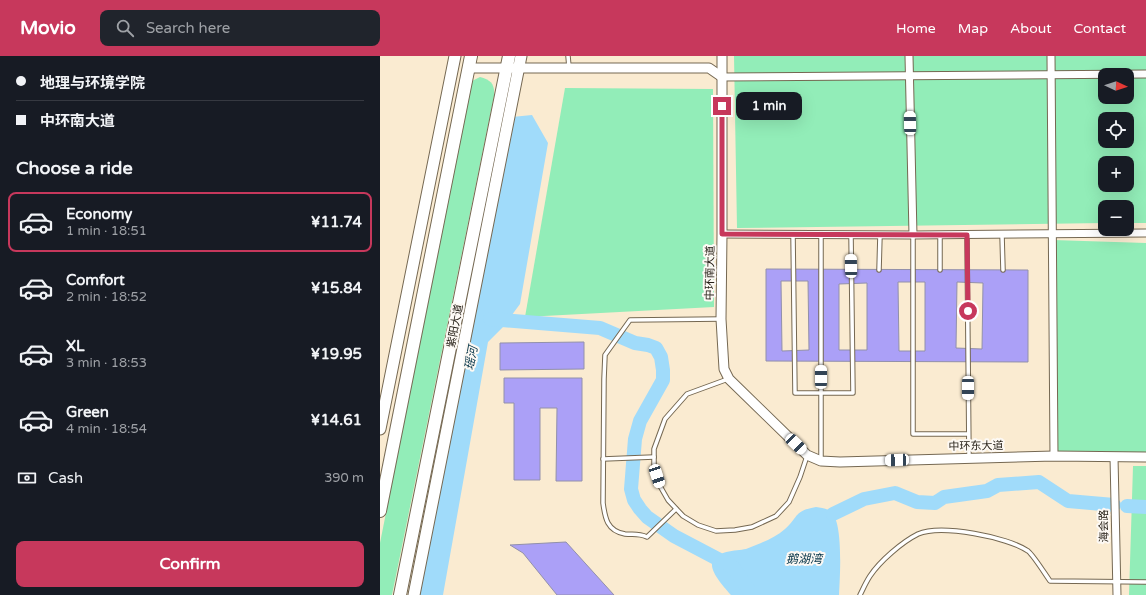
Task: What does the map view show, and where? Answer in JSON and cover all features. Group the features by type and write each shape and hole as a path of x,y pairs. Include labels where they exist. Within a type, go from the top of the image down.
{"highway":[{"path":"380,511 470,62"},
{"name":"紫阳大道","path":"400,595 512,64"}],"main road":[{"path":"380,429 455,56"},
{"path":"414,595 512,64 521,56"}],"street":[{"name":"中环南大道","path":"722,56 721,319 724,369 729,379 807,455"},
{"path":"909,56 913,235"},
{"path":"1051,56 1054,456"},
{"path":"470,62 569,68 709,68 722,77 1146,74"},
{"path":"722,234 1146,234"},
{"name":"中环东大道","path":"807,455 822,461 840,462 1054,456 1146,457"},
{"name":"海会路","path":"1114,457 1117,595"}],"lane":[{"path":"568,56 569,68"},
{"path":"793,234 795,393 853,392 851,235"},
{"path":"821,234 822,461"},
{"path":"880,235 880,270"},
{"path":"913,235 914,434 968,434"},
{"path":"940,235 940,270"},
{"path":"967,235 969,458"},
{"path":"1002,235 1003,270"},
{"path":"676,509 647,536 639,534 625,534 615,531 606,521 602,503 604,379 606,354 619,333 630,320 721,319"},
{"path":"729,379 687,394 665,419 654,449 654,467 660,486 668,500 683,516 698,525 716,531 752,528 776,516 789,502 800,477 807,455"},
{"path":"603,459 654,457"},
{"path":"860,595 870,576 882,562 905,542 920,534 935,531 977,533 1012,544 1029,552 1050,581 1146,582"}],"green space":[{"path":"734,56 1146,56 1146,223 1134,223 1134,200 1098,200 1098,223 737,228"},
{"path":"480,77 492,83 494,88 494,96 392,595 380,595 380,543 472,81"},
{"path":"565,88 713,89 714,307 525,317"},
{"path":"1053,240 1146,243 1146,457 1054,456"},
{"path":"1133,466 1146,466 1146,595 1129,595"}],"water":[{"name":"瑶河","path":"532,115 548,143 520,304 503,327 488,342 443,595 419,595 512,117"},
{"name":"鹅湖湾","path":"816,507 829,511 833,514 836,521 840,541 839,595 731,595 712,568 714,559 726,552 746,549 767,540 785,529 803,510"}],"building":[{"path":"766,269 1028,270 1028,362 766,361","holes":["781,281 808,281 809,350 782,351","898,282 925,282 925,351 899,351","957,282 983,283 982,349 956,348","867,283 867,350 839,350 839,284"]},
{"path":"584,342 584,369 500,370 500,343"},
{"path":"504,378 582,378 582,481 556,481 557,408 540,408 540,480 514,480 514,403 504,403"},
{"path":"566,542 614,595 557,595 523,553 510,545"}],"waterway":[{"path":"490,319 600,328 635,343 656,348 661,357 663,380 640,421 635,439 631,489 634,500 647,517 674,536 733,567 752,595"},
{"path":"833,514 864,499 895,493 917,502 935,503 944,497 987,491 998,485 1039,482 1068,501 1114,505"},
{"path":"1127,506 1146,507"}],"route":[{"path":"722,106 722,234 967,235 968,311"}]}
